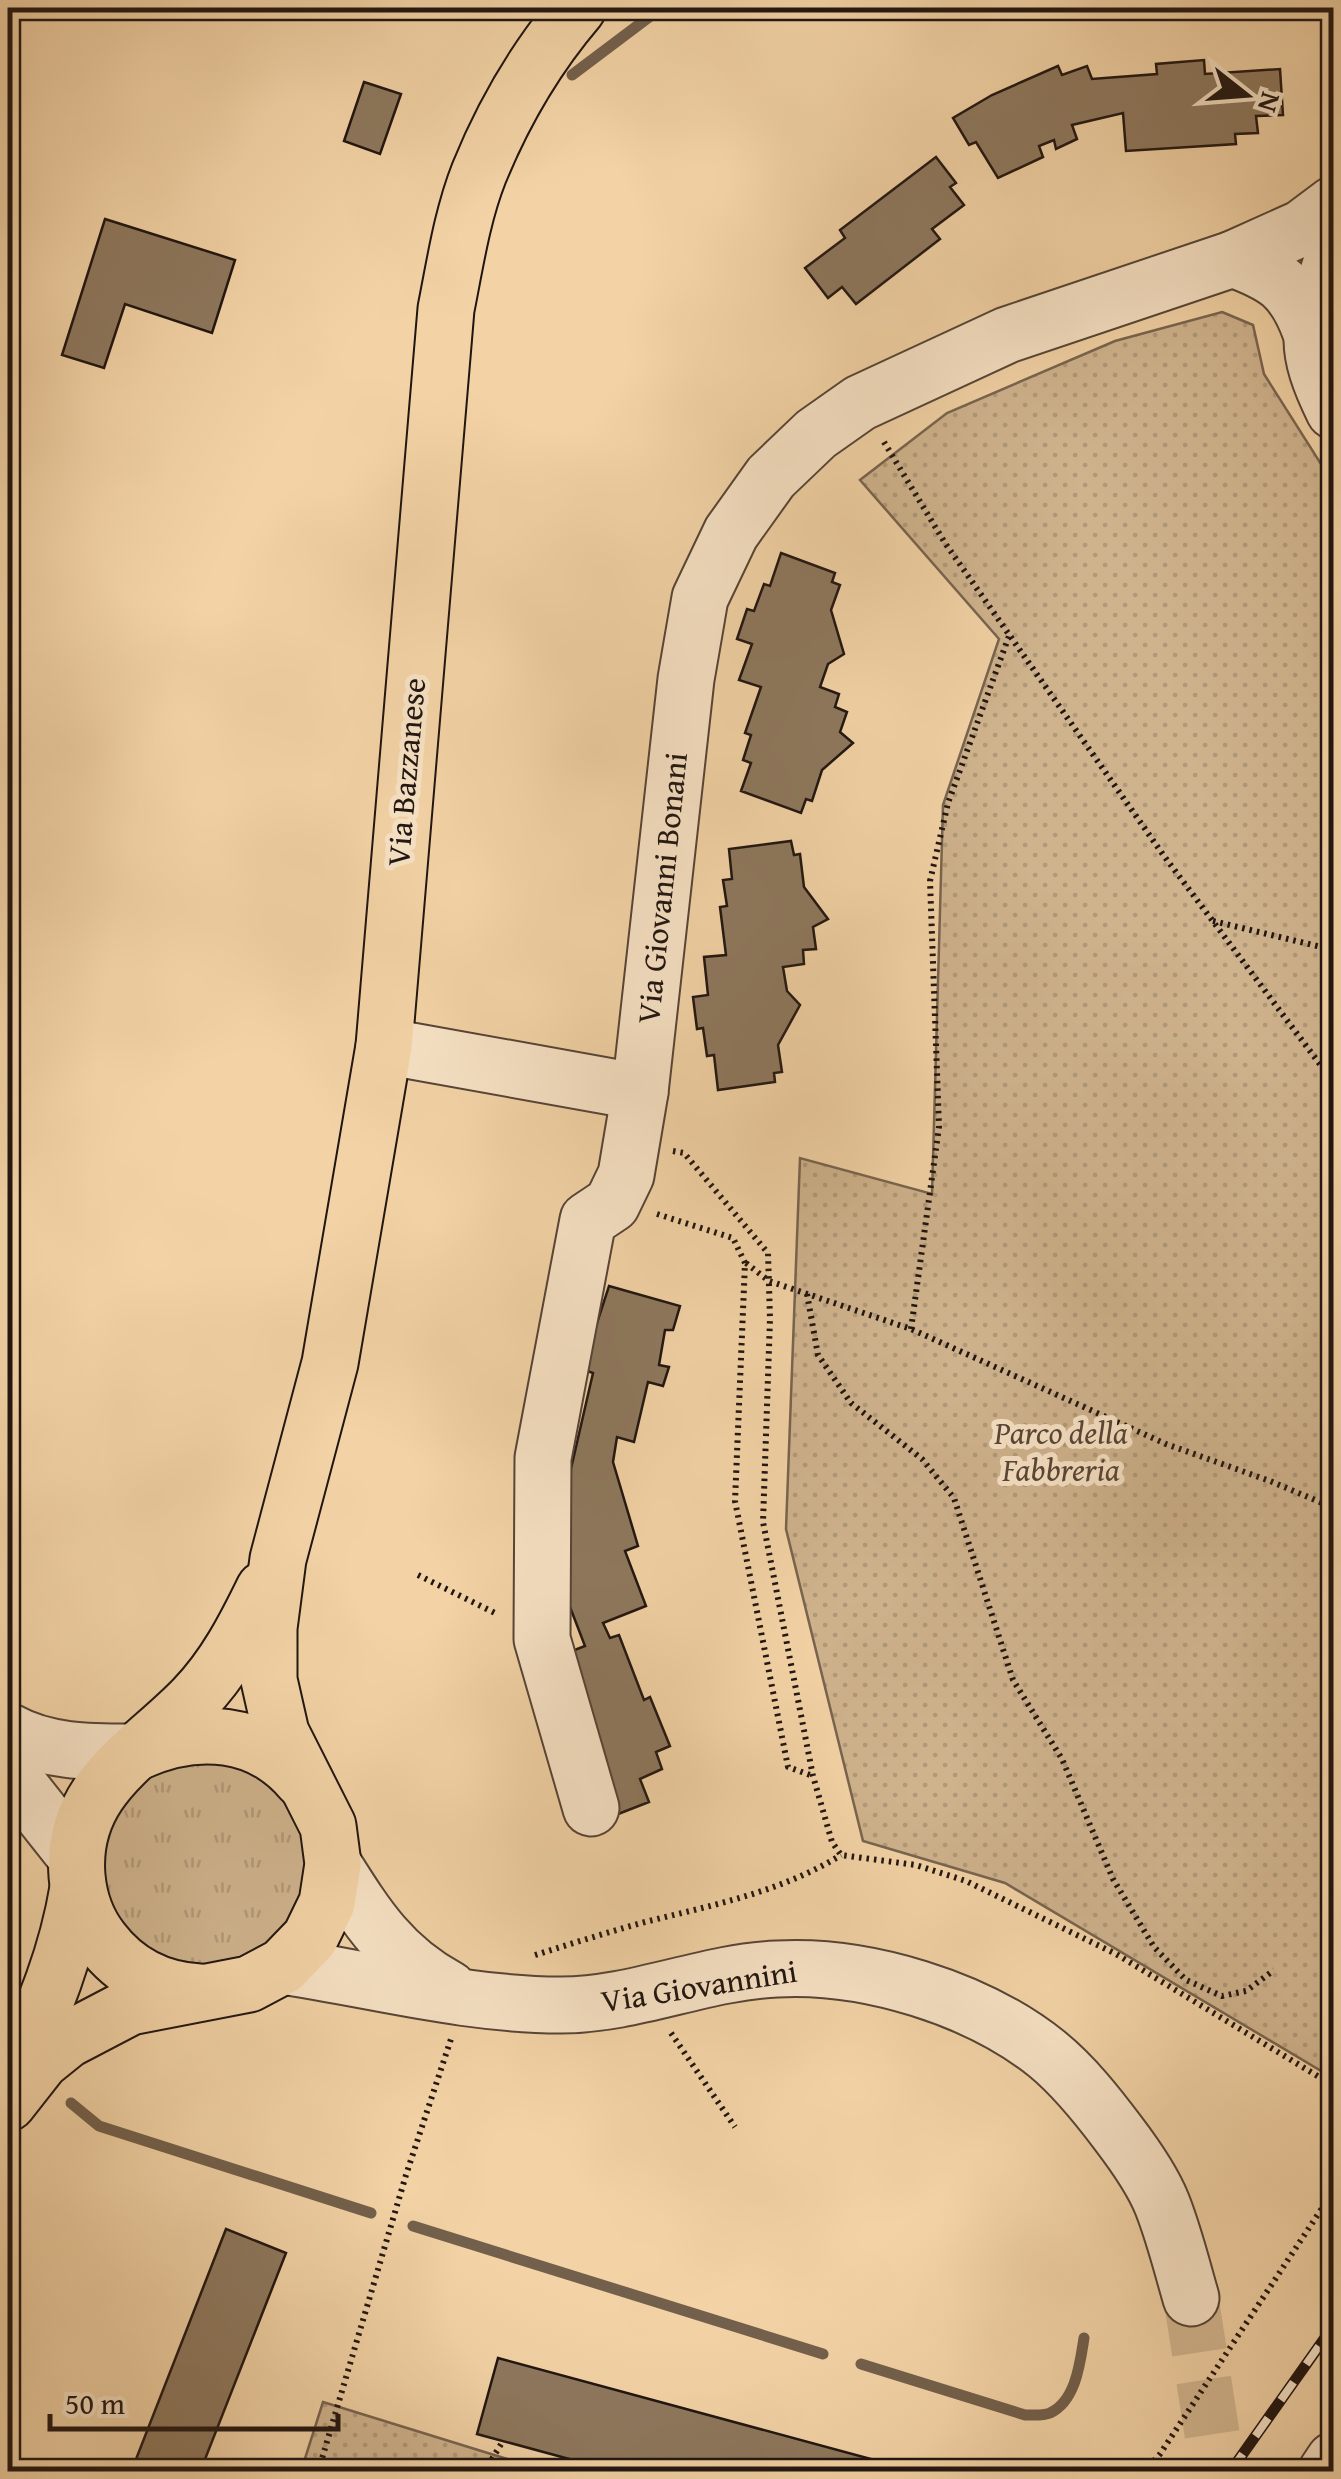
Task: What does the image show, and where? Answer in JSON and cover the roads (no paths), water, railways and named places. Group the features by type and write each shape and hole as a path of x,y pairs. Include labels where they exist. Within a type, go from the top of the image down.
{"main road":[{"name":"Via Bazzanese","path":"8,2103 41,2061 67,2040 130,2007 248,1984 283,1966 310,1938 327,1903 333,1864 328,1826 281,1733 269,1680 269,1628 278,1559 330,1363 384,1046 446,309 478,174 540,54 574,11"},
{"name":"Via Bazzanese","path":"8,2090 58,1977 70,1936 81,1826 94,1797 113,1772 196,1697 230,1656 278,1559"},
{"name":"Via Bazzanese","path":"138,1752 190,1735 232,1738 272,1752 311,1791"},
{"name":"Via Bazzanese","path":"77,1873 85,1913 115,1956 136,1973 184,1991 211,1992"}],"street":[{"name":"Via Giovanni Bonani","path":"591,1808 542,1630 542,1458 588,1220 612,1204 626,1174 675,769 700,598 731,533 771,478 816,434 860,402 1007,335 1233,260 1302,228 1334,204"},
{"path":"1310,330 1334,254"},
{"path":"1233,260 1267,272 1289,290 1301,307 1310,330 1315,370 1334,411"},
{"path":"384,1046 636,1116"},
{"path":"8,1732 22,1740 78,1752 138,1752"},
{"path":"8,1771 77,1873"},
{"path":"333,1864 395,1953 420,1974 464,1998"},
{"name":"Via Giovannini","path":"283,1966 464,1998 564,2005 644,1995 776,1969 862,1972 912,1986 994,2020 1047,2054 1097,2105 1130,2148 1161,2201 1191,2298"},
{"path":"1326,2472 1334,2460"}],"waterway":[{"path":"351,8 368,15"},
{"path":"572,75 661,8"},
{"path":"71,2103 99,2126 371,2213"},
{"path":"413,2226 823,2354"},
{"path":"861,2364 1025,2415 1044,2415 1059,2407 1071,2391 1084,2338"}],"tunnel":[{"path":"1191,2298 1218,2472"}],"railway":[{"path":"1230,2472 1334,2325"}],"park label":[{"name":"Parco della Fabbreria","path":"1061,1452"}]}
